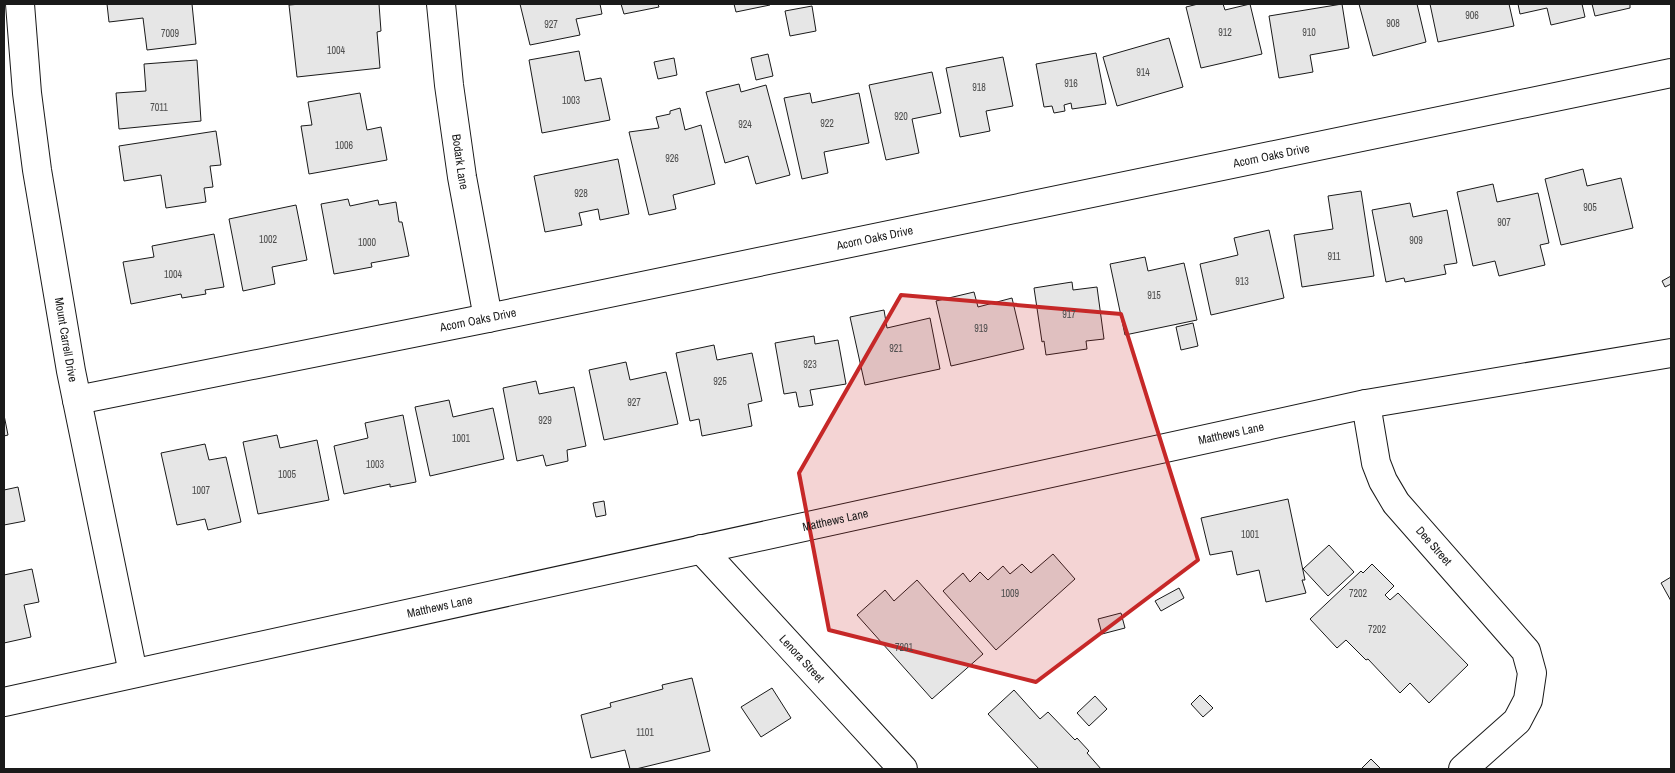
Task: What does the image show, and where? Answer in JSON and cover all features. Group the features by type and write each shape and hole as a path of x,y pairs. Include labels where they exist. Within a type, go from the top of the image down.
{"street":[{"name":"Mount Carrell Drive","path":"20,4 26,93 71,371 133,672"},
{"name":"Bodark Lane","path":"441,4 449,85 462,177 488,318"},
{"name":"Acorn Oaks Drive","path":"77,400 488,318 1671,73"},
{"name":"Matthews Lane","path":"4,702 133,672 1366,404 1671,354"},
{"name":"Dee Street","path":"1366,404 1376,463 1396,503 1526,651 1532,673 1528,700 1517,721 1463,769"},
{"name":"Lenora Street","path":"701,549 903,769"}],"highlighted area":[{"path":"901,295 1121,314 1198,560 1036,682 829,630 799,473"}],"building":[{"path":"107,4 192,4 196,44 147,50 143,18 109,22"},
{"path":"379,4 381,31 377,32 380,68 297,77 289,5"},
{"path":"520,4 600,4 602,14 576,19 580,35 530,45"},
{"path":"621,4 658,4 659,7 624,14"},
{"path":"734,4 769,4 770,5 736,12"},
{"path":"1198,4 1223,4 1225,10 1250,4 1262,54 1201,68 1186,7"},
{"path":"1342,4 1349,48 1310,55 1313,72 1279,78 1269,16"},
{"path":"1359,4 1417,4 1426,42 1373,56"},
{"path":"1430,4 1509,4 1514,26 1438,42"},
{"path":"1518,4 1582,4 1585,17 1551,25 1547,8 1520,14"},
{"path":"1592,4 1630,4 1630,8 1595,16"},
{"path":"812,6 816,31 790,36 785,11"},
{"path":"1169,38 1183,87 1117,106 1103,57"},
{"path":"579,51 585,81 601,78 610,120 542,133 529,60"},
{"path":"1096,53 1106,104 1072,109 1071,103 1064,105 1065,111 1054,113 1052,106 1044,107 1036,64"},
{"path":"768,54 773,76 756,80 751,58"},
{"path":"1003,57 1013,106 986,111 990,131 960,137 946,68"},
{"path":"674,58 677,75 658,79 654,62"},
{"path":"197,60 201,121 119,129 116,93 146,91 144,64"},
{"path":"932,72 941,113 912,119 919,153 886,160 869,85"},
{"path":"739,84 741,92 766,85 790,175 756,184 748,156 725,163 706,92"},
{"path":"360,93 367,130 381,127 387,160 309,174 301,126 312,125 308,102"},
{"path":"810,93 812,103 859,93 869,143 824,152 828,173 802,179 784,98"},
{"path":"680,108 685,130 701,125 715,184 673,195 676,209 649,215 629,132 659,128 656,117 670,114 670,111"},
{"path":"216,131 221,165 210,166 213,187 204,188 206,202 166,208 161,175 124,181 119,146"},
{"path":"618,159 629,214 600,220 598,209 579,213 582,225 545,232 534,176"},
{"path":"1583,169 1587,186 1621,178 1633,228 1561,245 1545,179"},
{"path":"1493,184 1497,202 1538,193 1549,243 1540,245 1545,265 1499,276 1495,261 1473,266 1457,192"},
{"path":"1361,191 1374,276 1302,287 1294,235 1333,229 1328,196"},
{"path":"348,199 350,206 378,200 379,205 396,202 399,222 402,222 409,256 371,263 372,267 334,274 321,204"},
{"path":"1410,203 1413,217 1447,210 1457,263 1444,265 1446,274 1405,282 1404,278 1386,282 1372,210"},
{"path":"296,205 307,260 272,267 275,284 243,291 229,219"},
{"path":"1269,230 1284,298 1211,315 1200,264 1238,255 1234,238"},
{"path":"214,234 224,287 205,290 206,294 182,298 181,294 131,304 123,262 154,257 152,246"},
{"path":"1145,257 1148,271 1184,263 1197,320 1125,335 1110,264"},
{"path":"1671,276 1671,284 1665,287 1662,281"},
{"path":"1072,282 1073,290 1097,287 1104,339 1086,341 1087,349 1046,355 1044,341 1042,342 1034,288"},
{"path":"974,292 978,307 1012,298 1024,349 951,366 936,301"},
{"path":"884,310 887,328 930,318 940,369 865,385 850,317"},
{"path":"1193,323 1198,346 1181,350 1176,327"},
{"path":"814,336 815,344 838,340 846,384 810,390 813,405 799,407 796,392 784,394 775,343"},
{"path":"714,345 717,360 752,353 762,401 748,404 752,426 702,436 699,419 690,421 676,353"},
{"path":"626,362 630,380 666,372 678,424 604,440 589,370"},
{"path":"536,381 539,394 574,387 586,446 567,450 568,461 546,466 543,455 517,461 503,388"},
{"path":"449,400 453,417 493,408 504,459 430,476 415,407"},
{"path":"4,415 8,435 4,436"},
{"path":"403,415 416,482 390,487 390,484 344,494 334,446 368,438 365,423"},
{"path":"277,435 280,448 317,440 329,500 258,514 243,442"},
{"path":"205,444 209,460 226,457 241,522 208,530 205,519 177,525 161,453"},
{"path":"18,487 25,521 4,525 4,490"},
{"path":"1288,499 1306,593 1266,602 1259,570 1237,575 1232,551 1210,555 1201,518"},
{"path":"604,501 606,515 596,517 593,503"},
{"path":"1329,545 1354,572 1328,596 1303,569"},
{"path":"1053,554 1075,579 996,650 943,591 963,573 970,582 980,572 988,580 1003,566 1010,574 1022,564 1031,573"},
{"path":"1372,564 1394,586 1385,595 1390,600 1398,593 1468,665 1429,703 1410,683 1400,693 1368,659 1366,660 1346,640 1337,648 1310,619 1361,571 1363,573"},
{"path":"32,569 39,602 24,605 31,637 4,643 4,575"},
{"path":"1671,577 1671,601 1661,583"},
{"path":"917,580 983,654 932,699 857,615 885,590 894,601"},
{"path":"1179,588 1184,598 1161,611 1155,601"},
{"path":"1121,613 1125,628 1102,634 1098,619"},
{"path":"692,678 710,751 636,769 630,769 625,750 591,758 581,715 611,707 610,703 663,689 662,685"},
{"path":"772,688 791,718 761,737 741,707"},
{"path":"1014,690 1040,719 1048,712 1075,740 1077,738 1089,751 1087,753 1101,769 1039,769 988,714"},
{"path":"1200,695 1213,708 1203,717 1191,704"},
{"path":"1095,696 1107,709 1089,726 1077,713"},
{"path":"1371,759 1381,769 1361,769"}]}
